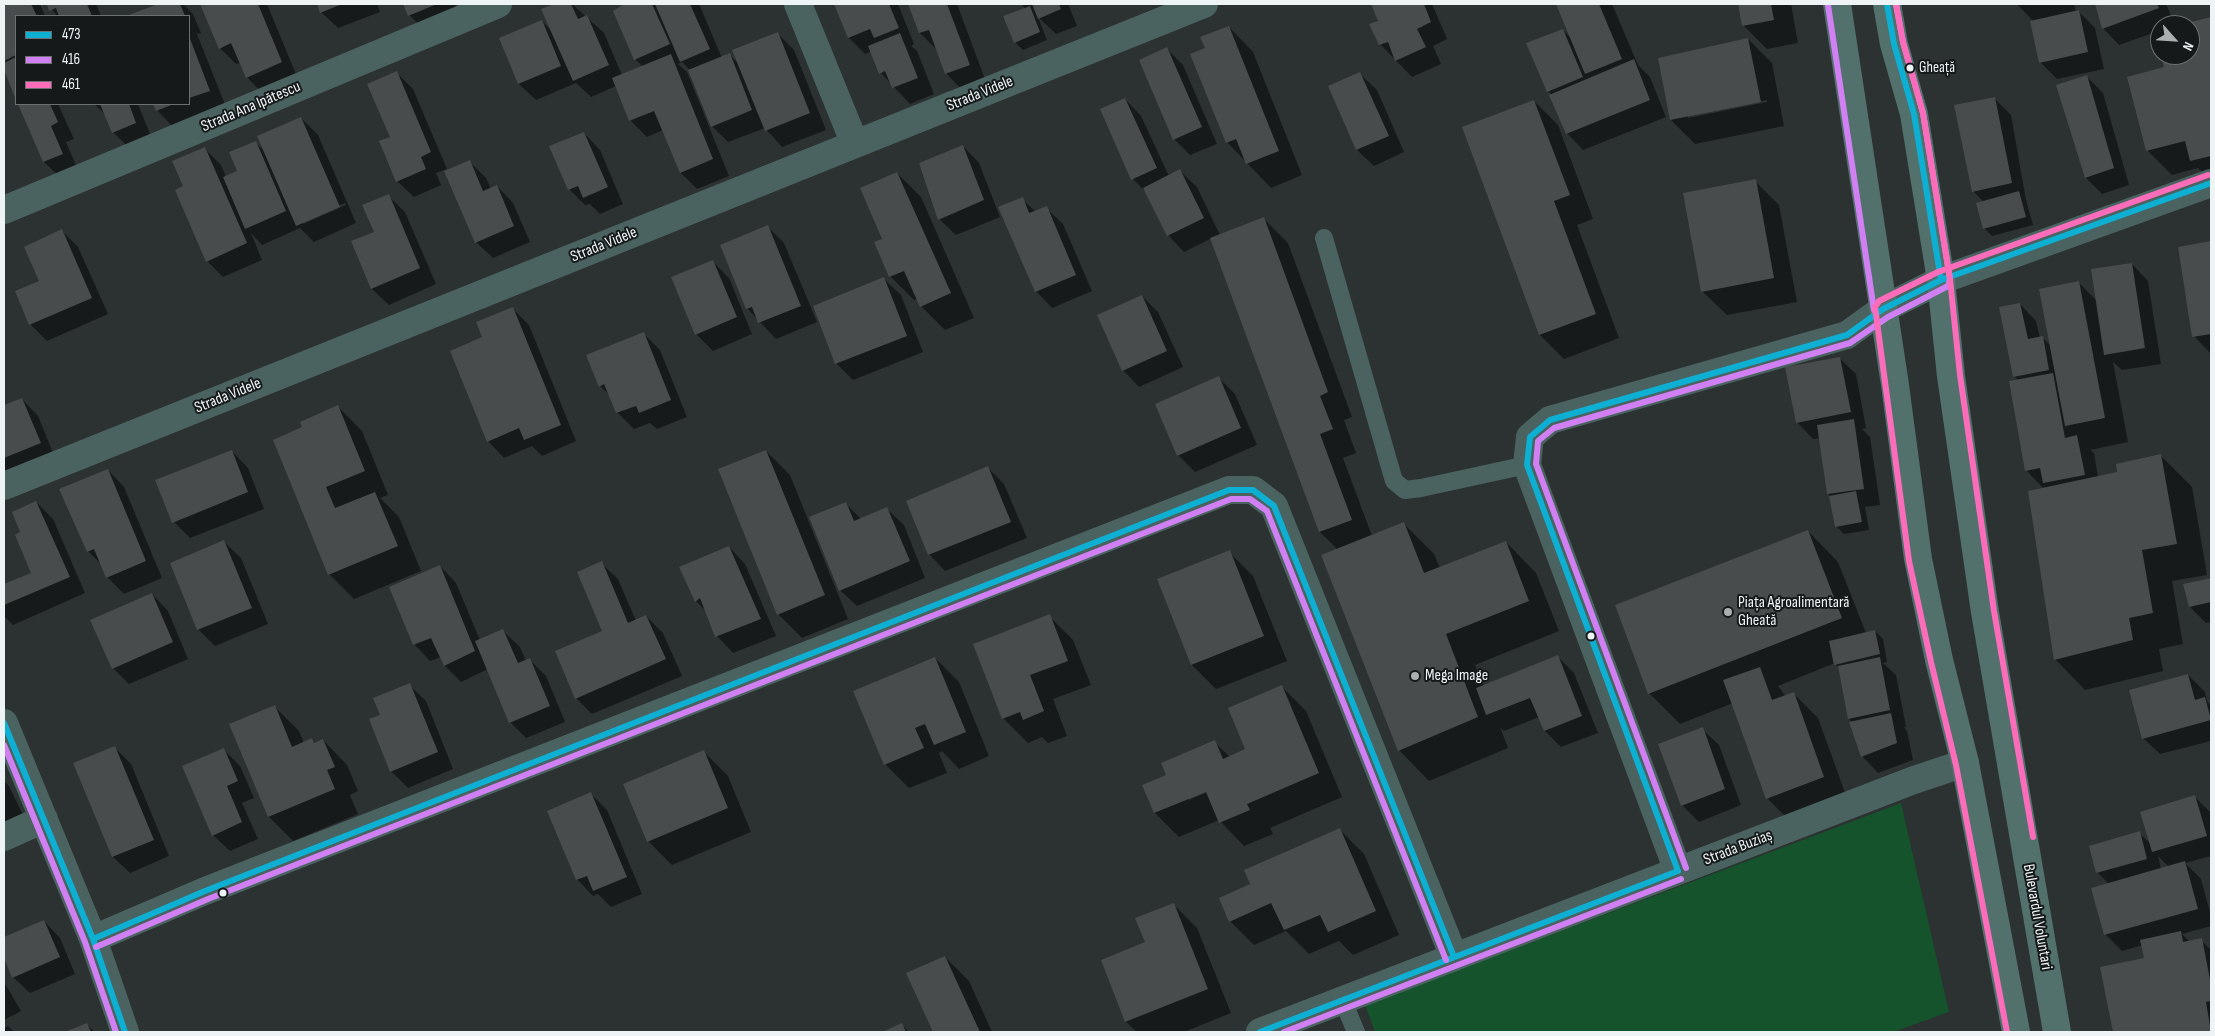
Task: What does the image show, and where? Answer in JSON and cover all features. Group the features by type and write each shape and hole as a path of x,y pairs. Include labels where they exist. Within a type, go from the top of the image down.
{"highway":[{"path":"1837,4 1883,309 1918,560 1965,763 2016,1032"},
{"name":"Bulevardul Voluntari","path":"1887,4 1894,44 1914,114 1941,280 1951,376 1985,612 2057,1032"}],"street":[{"name":"Strada Ana Ipătescu","path":"4,210 498,4"},
{"path":"798,4 856,144"},
{"name":"Strada Videle","path":"4,486 1204,4"},
{"path":"1678,871 1527,465 1530,436 1550,420 1846,334 1883,309 1941,280 2211,183"},
{"path":"94,939 205,891 1229,490 1253,490 1274,506 1454,957"},
{"path":"4,723 94,939 125,1032"},
{"name":"Strada Buziaș","path":"1260,1032 1914,780 1965,763"},
{"path":"4,838 44,819"}],"lane":[{"path":"1324,238 1394,482 1405,490 1421,488 1527,465"},
{"path":"1343,1001 1356,1032"}],"green space":[{"path":"1901,803 1949,1012 1893,1032 1375,1032 1365,1005"}],"building":[{"path":"4,4 31,4 36,15 15,15 15,56 4,61"},
{"path":"47,4 87,4 92,15 59,15 56,8 49,11"},
{"path":"158,4 180,4 185,15 129,15"},
{"path":"200,4 258,4 282,62 246,78 231,43 219,49"},
{"path":"317,4 342,4 320,13"},
{"path":"403,4 437,4 408,16"},
{"path":"554,4 571,4 578,19 587,15 609,65 573,81 541,9"},
{"path":"624,4 652,4 670,44 634,60 613,11"},
{"path":"655,4 690,4 710,49 680,62"},
{"path":"834,4 889,4 899,28 874,38 870,29 848,38"},
{"path":"908,4 947,4 970,65 945,74 929,30 919,33"},
{"path":"1032,4 1059,4 1061,9 1038,19"},
{"path":"1371,4 1424,4 1431,22 1417,29 1426,47 1395,61 1388,42 1379,45 1369,24 1378,21"},
{"path":"1556,4 1599,4 1622,59 1585,74"},
{"path":"1738,4 1771,4 1774,20 1742,26"},
{"path":"2095,4 2157,4 2159,8 2102,29"},
{"path":"1030,6 1040,32 1014,43 1003,16"},
{"path":"2079,10 2088,52 2039,63 2030,21"},
{"path":"2211,17 2211,156 2190,161 2185,141 2146,151 2127,77 2164,67 2164,65 2200,65 2200,20"},
{"path":"542,20 561,66 518,84 499,38"},
{"path":"1229,26 1279,151 1246,164 1236,139 1226,143 1190,54 1205,48 1200,37"},
{"path":"1563,29 1583,77 1547,92 1526,43"},
{"path":"778,32 810,113 765,131 732,50"},
{"path":"900,33 918,78 892,88 885,71 879,74 868,46"},
{"path":"1748,38 1761,102 1670,120 1658,58"},
{"path":"190,39 210,91 190,98"},
{"path":"1167,47 1202,127 1173,140 1139,60"},
{"path":"730,53 752,110 711,127 688,70"},
{"path":"671,54 713,159 680,173 654,111 629,121 612,78"},
{"path":"15,58 15,98 4,70 4,63"},
{"path":"1634,59 1650,100 1566,134 1549,95"},
{"path":"397,71 431,152 421,157 426,169 396,182 379,141 390,137 367,84"},
{"path":"1360,72 1389,136 1356,150 1328,86"},
{"path":"2087,75 2114,168 2085,178 2056,85"},
{"path":"1995,97 2012,183 1972,192 1954,105"},
{"path":"1125,98 1157,168 1131,180 1100,109"},
{"path":"1534,100 1570,195 1554,201 1596,314 1539,335 1462,127"},
{"path":"18,105 50,105 58,122 51,126 63,154 43,162"},
{"path":"100,105 129,105 136,123 112,133"},
{"path":"153,105 171,105 156,111"},
{"path":"301,117 340,207 296,226 257,136"},
{"path":"584,132 608,187 583,198 578,186 568,190 549,146"},
{"path":"256,141 286,211 245,229 223,177 237,171 229,152"},
{"path":"963,145 984,200 938,220 919,163"},
{"path":"205,147 247,243 206,262 175,190 183,186 172,161"},
{"path":"470,160 483,191 497,185 514,226 475,243 444,171"},
{"path":"1180,169 1204,218 1167,236 1143,188"},
{"path":"897,172 951,293 920,307 904,271 889,277 874,242 882,239 860,188"},
{"path":"1756,179 1774,278 1701,292 1683,193"},
{"path":"2019,191 2026,217 1983,229 1976,203"},
{"path":"389,194 420,268 371,289 351,241 374,232 362,205"},
{"path":"1023,197 1029,213 1047,206 1076,275 1035,292 998,207"},
{"path":"1264,217 1328,392 1320,396 1333,429 1320,434 1352,520 1319,532 1210,238"},
{"path":"768,225 801,306 758,323 752,307 746,309 720,245"},
{"path":"62,229 92,298 29,325 15,291 39,281 24,247"},
{"path":"2211,241 2211,334 2192,337 2178,247"},
{"path":"713,260 737,317 695,335 671,277"},
{"path":"2132,263 2145,348 2104,355 2091,269"},
{"path":"884,277 907,336 835,364 813,306"},
{"path":"2079,281 2105,418 2065,426 2039,289"},
{"path":"1142,295 1167,351 1122,371 1097,315"},
{"path":"2020,303 2028,339 2043,336 2049,370 2013,377 1999,307"},
{"path":"513,307 561,425 524,440 519,428 487,442 450,351 482,337 476,322"},
{"path":"644,332 671,400 639,413 636,406 616,413 604,384 599,387 586,355"},
{"path":"1840,357 1851,412 1796,423 1785,367"},
{"path":"2053,373 2065,438 2077,435 2085,475 2043,483 2040,468 2025,471 2009,381"},
{"path":"1219,376 1241,428 1177,456 1155,404"},
{"path":"22,398 41,443 4,458 4,405"},
{"path":"338,405 365,471 326,487 335,508 375,492 398,546 328,575 273,440 302,427 300,422"},
{"path":"1854,419 1864,489 1827,494 1817,425"},
{"path":"232,450 248,492 172,523 155,480"},
{"path":"766,450 825,595 777,615 718,469"},
{"path":"2161,454 2177,544 2142,550 2153,613 2129,618 2133,640 2054,660 2028,491 2117,472 2116,464"},
{"path":"988,466 1011,522 928,555 906,501"},
{"path":"108,469 146,561 106,578 94,549 87,552 59,489"},
{"path":"1856,491 1862,522 1835,527 1829,496"},
{"path":"36,501 70,577 4,605 4,584 31,573 15,535 20,532 12,512"},
{"path":"846,502 854,521 887,507 910,561 839,591 809,517"},
{"name":"Mega Image","path":"1404,522 1424,573 1506,541 1529,601 1446,634 1478,717 1398,751 1321,555"},
{"name":"Piața Agroalimentară Gheată","path":"1808,530 1842,618 1648,694 1615,605"},
{"path":"224,540 252,608 197,630 170,563"},
{"path":"729,546 761,619 715,637 700,598 695,602 679,567"},
{"path":"1230,550 1264,636 1191,665 1157,579"},
{"path":"602,561 628,623 646,615 666,659 575,699 555,651 602,631 577,572"},
{"path":"440,565 475,651 444,666 431,638 413,645 389,587"},
{"path":"2211,578 2211,602 2189,607 2183,584"},
{"path":"152,593 173,642 112,669 90,620"},
{"path":"1050,614 1068,661 1030,675 1044,711 1023,720 1020,712 1002,719 973,644"},
{"path":"503,629 518,663 530,658 550,706 509,723 475,641"},
{"path":"1875,630 1880,654 1834,665 1829,641"},
{"path":"1558,655 1582,716 1544,731 1530,698 1486,715 1476,688"},
{"path":"935,657 966,732 934,745 925,724 915,728 924,748 884,765 853,691"},
{"path":"1880,657 1890,710 1848,719 1838,666"},
{"path":"1760,667 1772,700 1794,692 1824,777 1766,799 1723,680"},
{"path":"2188,674 2195,700 2205,697 2211,720 2142,739 2129,690"},
{"path":"410,683 438,752 390,772 369,719 380,715 373,698"},
{"path":"1282,685 1319,773 1247,804 1250,810 1219,823 1206,792 1154,813 1142,785 1166,775 1161,763 1215,740 1223,759 1245,749 1228,708"},
{"path":"275,705 292,747 312,738 314,743 323,739 335,767 327,770 335,789 268,817 229,724"},
{"path":"1891,713 1897,743 1861,757 1849,722"},
{"path":"1703,727 1725,789 1681,806 1658,744"},
{"path":"115,746 154,840 112,857 73,763"},
{"path":"224,748 238,781 227,786 242,822 212,836 182,766"},
{"path":"704,750 728,808 647,842 623,784"},
{"path":"591,792 627,877 593,891 587,876 576,880 547,811"},
{"path":"2195,795 2207,836 2152,852 2140,812"},
{"path":"1340,828 1376,911 1328,932 1320,915 1284,930 1271,903 1229,922 1219,898 1250,884 1244,870"},
{"path":"2140,831 2147,859 2096,873 2089,846"},
{"path":"2185,861 2198,909 2104,935 2091,888"},
{"path":"1174,903 1208,989 1125,1022 1101,960 1145,942 1135,918"},
{"path":"44,920 60,957 12,978 4,958 4,937"},
{"path":"2181,931 2183,942 2202,938 2211,985 2211,1001 2206,1002 2211,1032 2113,1032 2100,967 2144,958 2140,940"},
{"path":"945,956 980,1032 933,1032 906,973"},
{"path":"87,1023 91,1032 65,1032"},
{"path":"902,1023 906,1032 882,1032"}],"transit line":[{"name":"473","path":"1887,4 1894,44 1914,114 1941,280"},
{"name":"416","path":"1686,868 1536,464 1538,441 1554,428 1850,343 1888,317 1948,286 1950,279 1923,113 1903,42 1896,4"},
{"name":"461","path":"1896,4 1903,42 1923,113 1950,279 1960,375 1994,611 2033,837"},
{"name":"416","path":"1828,5 1874,310"},
{"name":"461","path":"2007,1032 1956,765 1909,561 1875,307 1879,301 1938,272 2208,175"},
{"name":"473","path":"1678,871 1527,465 1530,437 1550,420 1847,335 1883,309 1941,280 2211,183"},
{"name":"473","path":"93,939 205,891 1229,490 1253,490 1274,506 1454,957"},
{"name":"416","path":"96,947 208,899 1231,499 1250,499 1267,511 1446,960"},
{"name":"473","path":"4,723 93,939 125,1032"},
{"name":"416","path":"4,745 85,942 116,1032"},
{"name":"473","path":"1260,1032 1678,871"},
{"name":"416","path":"1284,1032 1681,879"}],"place":[{"name":"Gheață","path":"1910,68"},
{"name":"Piața Agroalimentară Gheată","path":"1728,612"},
{"name":"Mega Image","path":"1415,676"}]}
